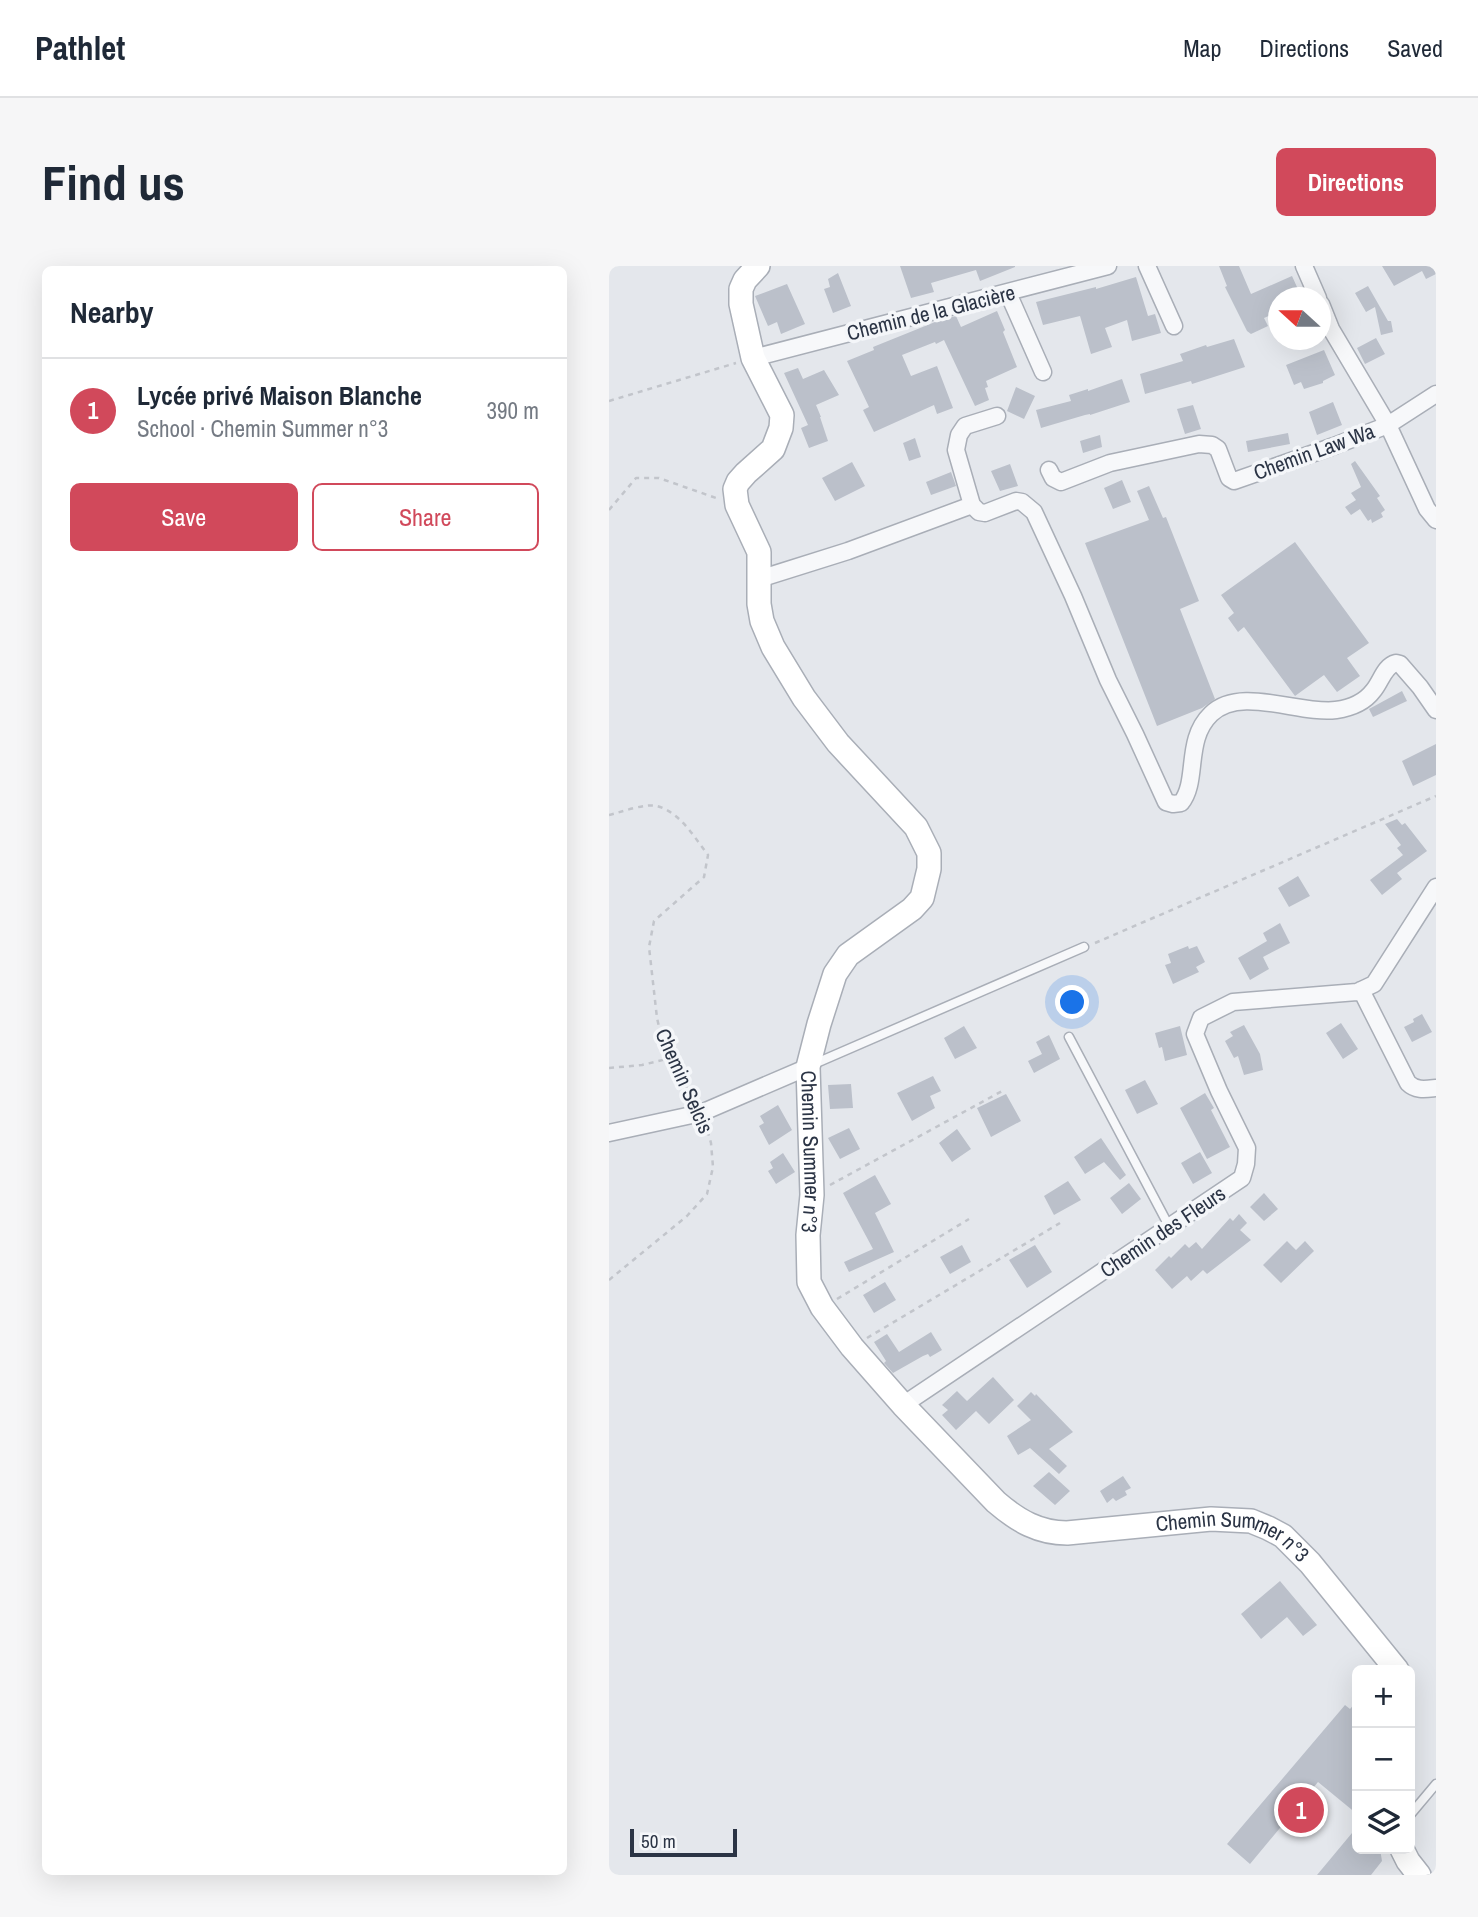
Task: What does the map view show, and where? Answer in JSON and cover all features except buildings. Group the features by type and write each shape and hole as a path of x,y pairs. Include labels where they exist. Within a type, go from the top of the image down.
{"street":[{"path":"737,505 735,489 738,482 773,449 781,428 782,415 753,358 741,304 741,289 745,280 758,266"},
{"name":"Chemin de la Glacière","path":"753,358 1008,293 1084,269 1108,266"},
{"path":"1147,266 1174,326"},
{"path":"1304,266 1313,287"},
{"path":"1008,293 1043,372"},
{"path":"1331,329 1388,425 1427,509 1436,520"},
{"name":"Chemin Law Wa","path":"1049,470 1053,478 1061,482 1110,463 1199,444 1212,445 1218,449 1229,478 1234,481 1388,425 1436,394"},
{"path":"997,416 965,426 960,435 956,450 972,505 979,512 985,513 1016,501 1034,512 1108,680 1166,802 1173,804 1184,800 1196,739 1203,723 1212,712 1226,704 1263,703 1324,711 1349,707 1363,701 1374,691 1388,667 1396,663 1400,664 1420,687 1436,710"},
{"name":"Chemin Summer n°3","path":"737,505 759,552 759,604 773,647 804,698 838,743 915,827 929,853 929,869 922,898 912,909 848,954 835,974 818,1024 808,1067 812,1195 809,1282 822,1307 852,1347 904,1405 996,1502 1023,1522 1052,1533 1067,1533 1211,1519 1251,1521 1283,1536 1310,1563 1393,1665"},
{"path":"759,579 848,551 972,505"},
{"path":"1436,887 1374,984 1361,990 1408,1083 1421,1089 1436,1088"},
{"name":"Chemin des Fleurs","path":"904,1405 1242,1178 1247,1164 1247,1148 1195,1034 1201,1018 1233,1002 1361,990"},
{"path":"609,1133 701,1113 808,1067"},
{"path":"1404,1854 1419,1875"}],"lane":[{"path":"808,1067 1084,947"},
{"path":"1069,1037 1170,1228"},
{"path":"1415,1809 1436,1784"}],"path":[{"path":"609,401 753,358"},
{"path":"609,510 636,478 659,478 737,505"},
{"path":"1084,947 1436,796"},
{"name":"Chemin Selcis","path":"609,815 656,805 680,819 708,855 704,877 654,921 649,947 657,1018 663,1044 701,1113 711,1143 713,1167 707,1194 687,1216 609,1280"},
{"path":"609,1068 642,1065 671,1058"},
{"path":"812,1195 1004,1090"},
{"path":"822,1307 969,1219"},
{"path":"852,1347 1059,1223"}],"place":[{"name":"Lycée privé Maison Blanche","path":"1301,1810"}]}
